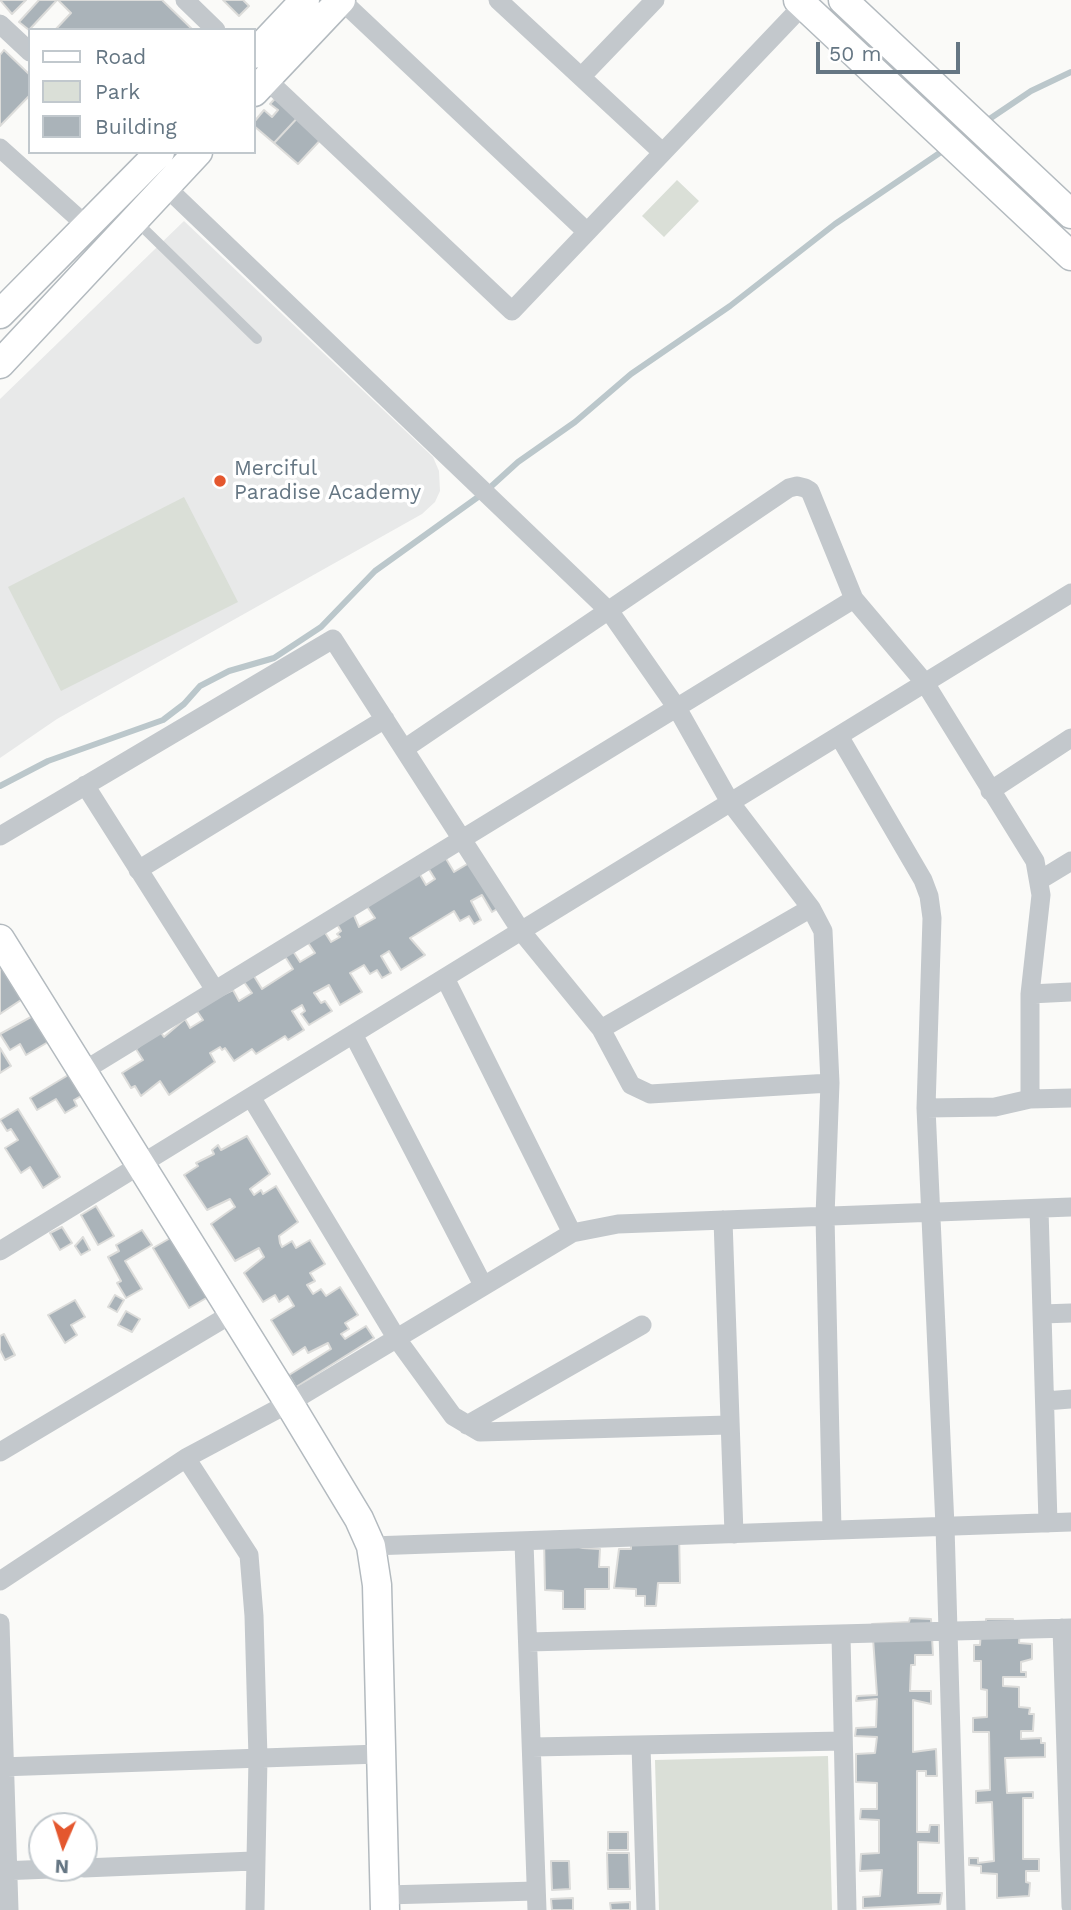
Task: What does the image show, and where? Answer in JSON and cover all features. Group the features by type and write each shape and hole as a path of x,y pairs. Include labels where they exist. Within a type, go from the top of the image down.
{"street":[{"path":"185,0 214,28"},
{"path":"256,52 305,0"},
{"path":"586,231 341,0 260,86 512,311 803,2 1071,256"},
{"path":"582,76 655,0"},
{"path":"843,0 1071,214"},
{"path":"505,2 662,152"},
{"path":"0,24 28,50"},
{"path":"0,148 88,227"},
{"path":"5,350 135,220 196,154"},
{"path":"0,314 88,227 149,156"},
{"path":"166,187 610,612 677,708 730,802 811,908 823,931 830,1083 825,1216 832,1530"},
{"path":"404,749 797,485 810,491 854,598 925,683 1035,861 1040,880 1030,994 1030,1099"},
{"path":"0,1251 1071,593"},
{"path":"85,1070 854,598"},
{"path":"0,836 333,639 521,931 601,1029 631,1085 650,1094 830,1083"},
{"path":"138,870 384,719"},
{"path":"839,736 929,895 932,918 926,1108 949,1631 956,1910"},
{"path":"990,791 1071,738"},
{"path":"85,785 215,990"},
{"path":"1040,880 1071,861"},
{"path":"601,1029 811,908"},
{"path":"0,939 85,1070 289,1403 359,1519 371,1546 377,1585 379,1754 385,1902 537,1900 524,1542"},
{"path":"445,978 572,1233"},
{"path":"1030,994 1071,992"},
{"path":"353,1034 483,1285"},
{"path":"251,1097 397,1339 453,1416 480,1432 728,1425"},
{"path":"926,1108 995,1107 1030,1099 1071,1098"},
{"path":"0,1581 187,1458 289,1403 572,1233 618,1224 1071,1207"},
{"path":"1039,1209 1048,1523"},
{"path":"723,1220 728,1425 734,1534"},
{"path":"0,1452 233,1313"},
{"path":"1042,1314 1071,1313"},
{"path":"467,1424 642,1325"},
{"path":"1045,1401 1071,1399"},
{"path":"187,1458 249,1555 254,1616 258,1758 253,1861 255,1910"},
{"path":"371,1546 1071,1522"},
{"path":"0,1623 4,1871 9,1910"},
{"path":"528,1642 1066,1628 1071,1906"},
{"path":"841,1635 847,1910"},
{"path":"532,1747 843,1741"},
{"path":"641,1745 646,1910"},
{"path":"2,1767 379,1754"},
{"path":"98,1867 253,1861"},
{"path":"4,1871 28,1870"}],"lane":[{"path":"135,220 257,339"}],"shaded area":[{"name":"Merciful Paradise Academy","path":"184,221 433,457 439,471 440,491 435,502 422,514 57,719 0,758 0,399"}],"green space":[{"path":"677,180 699,201 664,237 642,216"},
{"path":"184,497 238,602 61,691 8,587"},
{"path":"828,1756 832,1910 659,1910 655,1760"}],"building":[{"path":"0,0 26,0 12,14"},
{"path":"39,0 57,0 31,28 28,29 19,22"},
{"path":"58,0 162,0 191,28 57,28 71,13"},
{"path":"223,0 243,0 249,6 239,16"},
{"path":"4,50 28,73 28,97 0,126 0,55"},
{"path":"281,92 302,113 274,143 256,128 256,120 264,110 272,117 278,110 270,104"},
{"path":"302,113 326,134 298,164 274,143"},
{"path":"442,852 454,872 474,860 502,906 492,912 482,895 471,901 481,920 474,924 469,916 460,921 454,911 410,938 425,955 401,970 389,951 381,956 391,973 382,978 377,970 370,974 364,965 350,973 362,992 340,1005 329,985 314,993 321,1003 325,1001 332,1011 309,1025 301,1014 305,1011 302,1005 292,1011 304,1030 288,1040 285,1036 256,1054 252,1049 234,1061 225,1048 222,1050 220,1047 210,1053 215,1062 169,1095 160,1081 141,1096 135,1086 131,1088 122,1073 143,1060 136,1049 159,1030 164,1037 185,1019 190,1028 203,1020 195,1008 233,990 239,1001 252,993 239,975 249,968 262,989 293,969 281,950 289,945 300,962 315,953 302,934 324,931 331,942 340,937 337,934 341,931 333,917 350,906 359,927 375,918 364,902 415,866 426,885 435,879 425,863"},
{"path":"0,954 27,996 0,1014"},
{"path":"40,1012 55,1038 26,1055 20,1044 10,1050 0,1034"},
{"path":"0,1048 11,1066 0,1073"},
{"path":"75,1071 88,1092 74,1100 77,1106 65,1113 56,1099 37,1110 30,1098"},
{"path":"18,1109 60,1177 43,1188 30,1167 21,1173 5,1148 18,1140 11,1129 7,1131 0,1120"},
{"path":"247,1136 270,1174 250,1189 254,1195 261,1190 263,1194 276,1186 298,1222 279,1236 282,1247 292,1241 296,1248 310,1240 325,1264 310,1273 315,1281 307,1285 313,1294 321,1289 326,1296 340,1287 358,1315 345,1323 349,1329 341,1334 345,1339 366,1326 374,1338 296,1387 289,1375 331,1349 328,1343 308,1353 305,1347 293,1355 271,1320 294,1306 288,1296 279,1302 275,1295 263,1302 244,1273 264,1257 259,1248 235,1261 211,1224 235,1207 230,1199 207,1210 184,1175 198,1166 196,1163 214,1154 212,1150 218,1145 221,1150"},
{"path":"96,1206 114,1236 98,1245 81,1215"},
{"path":"62,1227 72,1243 60,1250 50,1233"},
{"path":"142,1230 152,1245 125,1261 142,1289 126,1298 117,1283 121,1281 108,1257 119,1251 116,1245"},
{"path":"179,1233 215,1293 189,1308 153,1248"},
{"path":"83,1237 90,1250 81,1255 75,1246"},
{"path":"115,1295 124,1300 117,1312 108,1307"},
{"path":"75,1300 85,1317 71,1325 77,1335 65,1343 48,1315"},
{"path":"126,1311 140,1319 132,1332 118,1325"},
{"path":"4,1334 15,1355 5,1360 0,1350 0,1336"},
{"path":"631,1529 679,1531 680,1583 658,1583 656,1606 645,1606 645,1596 636,1596 636,1589 614,1588 619,1549 631,1549"},
{"path":"544,1538 583,1548 600,1549 599,1567 609,1567 609,1589 585,1589 585,1609 563,1609 563,1591 545,1590"},
{"path":"910,1618 931,1619 933,1655 915,1655 915,1665 911,1665 910,1691 931,1691 931,1704 913,1700 913,1752 936,1749 937,1776 926,1776 926,1771 917,1771 917,1832 929,1832 930,1825 939,1825 939,1843 918,1842 918,1893 942,1893 940,1904 863,1908 863,1897 880,1896 882,1870 860,1871 861,1854 879,1853 879,1820 860,1819 861,1809 877,1809 877,1783 856,1782 856,1754 875,1753 877,1737 855,1736 856,1728 876,1727 877,1699 856,1701 857,1696 877,1695 872,1624 909,1622"},
{"path":"986,1619 1013,1619 1013,1629 1020,1629 1019,1643 1032,1644 1032,1659 1021,1662 1021,1672 1026,1672 1026,1677 1003,1677 1003,1686 1019,1687 1019,1707 1030,1708 1029,1714 1034,1714 1033,1731 1021,1731 1021,1739 1041,1738 1041,1743 1045,1743 1045,1757 1005,1758 1007,1793 1033,1792 1033,1798 1023,1798 1023,1859 1039,1859 1039,1871 1026,1871 1026,1882 1030,1883 1029,1896 997,1898 997,1874 981,1873 981,1866 969,1865 969,1858 978,1858 978,1863 994,1861 992,1802 976,1803 976,1791 990,1790 989,1732 973,1732 973,1718 987,1717 987,1690 981,1689 981,1661 974,1661 974,1645 980,1645 981,1630 986,1630"},
{"path":"608,1832 628,1832 628,1850 608,1850"},
{"path":"607,1853 629,1853 630,1889 608,1889"},
{"path":"551,1861 569,1861 570,1889 552,1890"},
{"path":"573,1898 573,1910 552,1910 551,1899"},
{"path":"630,1902 630,1910 611,1910 610,1903"}],"waterway":[{"path":"985,122 1031,91 1071,72"},
{"path":"0,786 48,761 163,720 184,704 200,686 229,671 274,658 321,627 375,571 485,492 518,462 575,422 631,374 730,306 835,224 944,150"}],"place":[{"name":"Merciful Paradise Academy","path":"220,481"}]}
